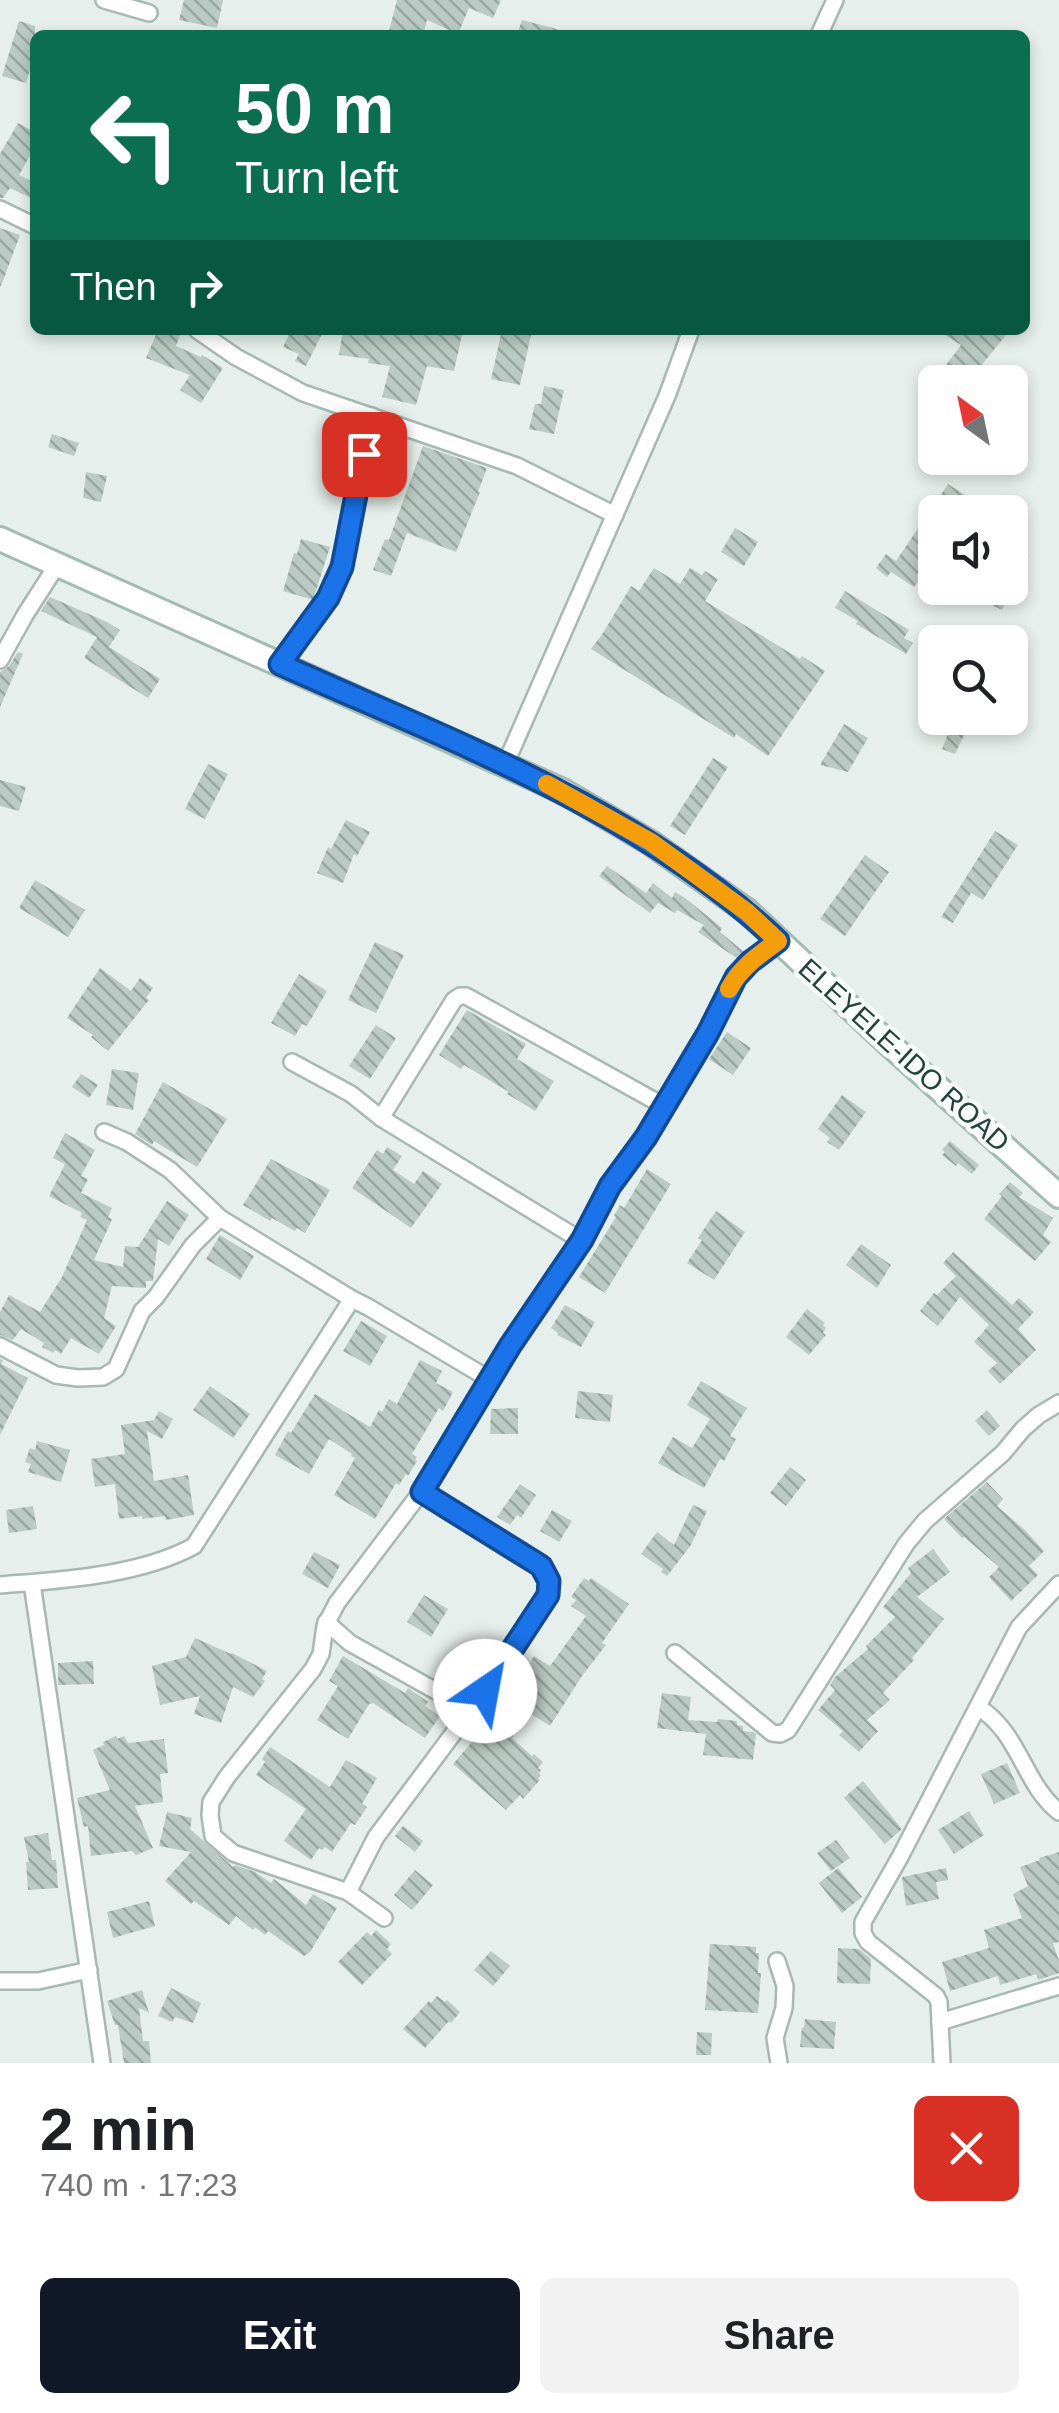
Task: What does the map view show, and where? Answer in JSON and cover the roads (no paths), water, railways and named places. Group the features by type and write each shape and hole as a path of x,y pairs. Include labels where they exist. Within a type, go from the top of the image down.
{"main road":[{"name":"ELEYELE-IDO ROAD","path":"0,538 563,791 651,842 747,912 1059,1196"}],"street":[{"path":"104,0 149,13"},
{"path":"821,30 835,0"},
{"path":"0,209 30,224"},
{"path":"204,335 303,393 517,466 615,515"},
{"path":"506,766 668,396 689,335"},
{"path":"280,664 328,598 342,567 372,416"},
{"path":"0,660 57,565"},
{"path":"384,1918 348,1892 233,1854 214,1836 211,1802 226,1777 313,1668 321,1654 326,1622 337,1603 422,1492 489,1380 582,1240 610,1186 646,1137 708,1033 736,977 778,941"},
{"path":"381,1118 460,996 664,1106"},
{"path":"292,1062 351,1094 381,1118 582,1240"},
{"path":"104,1132 170,1170 220,1218 489,1380"},
{"path":"0,1346 56,1375 103,1377 116,1368 142,1311 193,1245 220,1218"},
{"path":"0,1585 82,1579 175,1557 194,1546 352,1299"},
{"path":"675,1653 772,1733 788,1730 906,1544 925,1521 1002,1453 1023,1429 1059,1403"},
{"path":"348,1892 376,1836 470,1710 548,1595 549,1581 541,1566 422,1492"},
{"path":"32,1582 102,2063"},
{"path":"942,2063 941,2008 936,1996 868,1942 863,1922 1019,1627 1059,1584"},
{"path":"326,1622 350,1643 470,1710"},
{"path":"978,1706 1006,1733 1046,1801 1059,1812"},
{"path":"777,1961 786,1986 776,2038 779,2063"},
{"path":"0,1981 38,1981 89,1970"},
{"path":"940,2022 1059,1986"}]}
